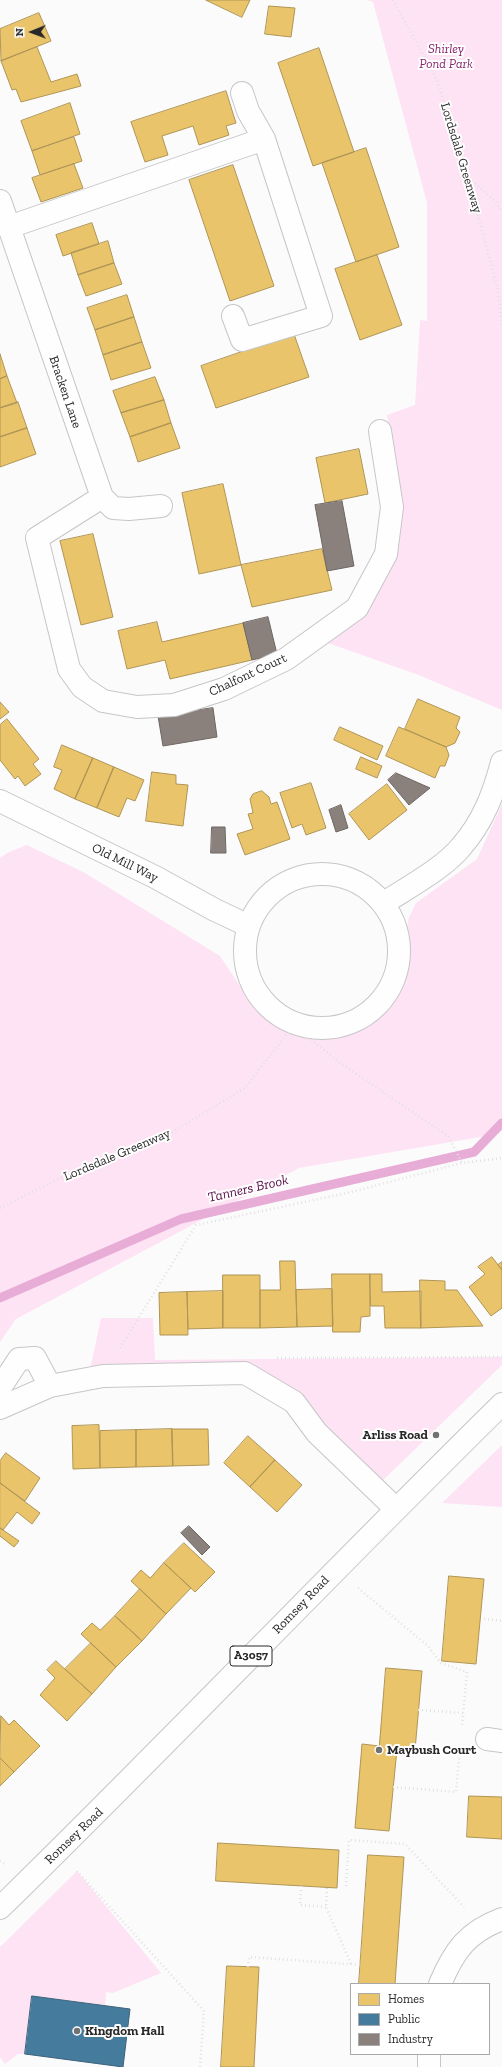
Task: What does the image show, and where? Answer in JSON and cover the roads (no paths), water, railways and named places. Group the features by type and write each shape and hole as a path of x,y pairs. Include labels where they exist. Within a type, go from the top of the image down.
{"street":[{"path":"233,316 242,340 322,316 264,139 248,111 242,93"},
{"path":"9,227 264,139"},
{"name":"Bracken Lane","path":"0,201 102,497"},
{"name":"Chalfont Court","path":"102,497 37,538 69,669 82,687 103,701 137,707 174,705 224,689 286,659 357,608 386,554 392,507 380,431"},
{"path":"102,497 113,508 129,509 161,506"},
{"path":"384,903 440,865 461,848 482,817 494,790 502,762"},
{"name":"Old Mill Way","path":"0,801 155,877 215,910 249,926"},
{"path":"314,874 341,876 365,887 384,903 392,919 399,940 398,967 388,992 363,1018 338,1028 311,1029 294,1025 271,1011 258,996 247,971 244,950 249,926 255,911 273,891 297,878 314,874"},
{"path":"0,1388 19,1359 35,1358 50,1386"},
{"path":"0,1408 50,1386 103,1376 245,1373 294,1402 317,1433 395,1508"},
{"name":"Romsey Road","path":"0,1908 59,1851 395,1508 502,1404"},
{"path":"440,1983 456,1950 493,1923"},
{"path":"428,2067 429,2055"}],"waterway":[{"name":"Tanners Brook","path":"0,1298 181,1219 474,1152 502,1123"}],"place":[{"name":"Arliss Road","path":"436,1435"},
{"name":"Maybush Court","path":"379,1750"},
{"name":"Kingdom Hall","path":"77,2031"}],"park label":[{"name":"Shirley Pond Park","path":"446,56"}]}
